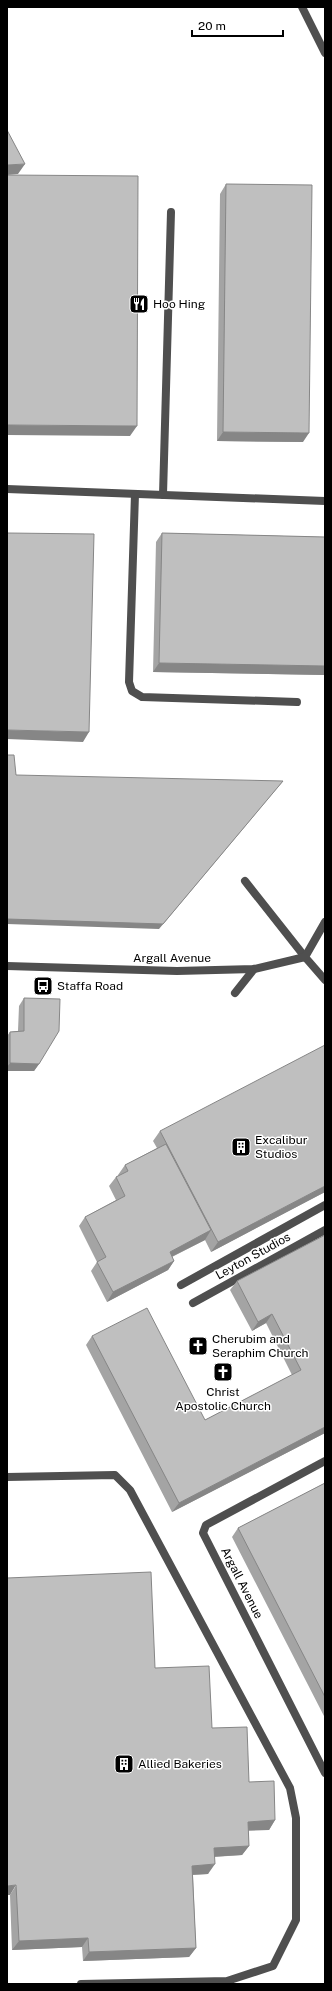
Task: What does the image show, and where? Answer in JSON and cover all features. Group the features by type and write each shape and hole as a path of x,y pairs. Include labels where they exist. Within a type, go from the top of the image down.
{"street":[{"path":"302,7 325,53"},
{"path":"163,495 171,212"},
{"path":"7,488 325,501"},
{"path":"135,494 129,682 132,692 142,697 297,702"},
{"path":"245,881 325,980"},
{"path":"305,957 325,922"},
{"name":"Argall Avenue","path":"7,966 177,971 254,969 305,957"},
{"path":"235,994 254,969"},
{"path":"181,1285 325,1205"},
{"name":"Leyton Studios","path":"193,1303 325,1230"},
{"name":"Argall Avenue","path":"325,1461 206,1525 203,1533 325,1773"},
{"path":"7,1477 115,1475 130,1490 290,1788 296,1818 296,1920 273,1966 227,1981 81,1984"}],"building":[{"path":"7,130 25,164 7,165"},
{"path":"7,175 138,176 137,426 7,425"},
{"path":"226,184 312,185 309,433 223,432"},
{"path":"7,533 94,534 89,732 7,730"},
{"path":"162,533 325,537 325,666 159,663"},
{"path":"7,755 14,755 16,775 283,781 163,924 7,919"},
{"path":"24,998 60,999 59,1031 39,1064 10,1063 10,1032 24,1031"},
{"name":"Excalibur Studios","path":"325,1045 325,1186 218,1242 160,1131"},
{"path":"166,1144 211,1230 170,1252 174,1261 113,1292 97,1262 106,1257 85,1217 125,1196 116,1177 128,1171 125,1165"},
{"path":"325,1235 325,1427 179,1503 92,1336 147,1308 205,1420 301,1370 272,1314 258,1322 237,1281"},
{"path":"325,1483 325,1697 238,1528"},
{"name":"Allied Bakeries","path":"151,1572 155,1668 209,1666 212,1728 247,1727 249,1782 274,1781 275,1820 248,1822 249,1846 214,1848 215,1864 192,1866 196,1948 89,1952 88,1938 19,1941 16,1885 7,1886 7,1578"}],"place":[{"name":"Hoo Hing","path":"139,304"},
{"name":"Staffa Road","path":"43,986"},
{"name":"Excalibur Studios","path":"241,1147"},
{"name":"Cherubim and Seraphim Church","path":"198,1346"},
{"name":"Christ Apostolic Church","path":"223,1372"},
{"name":"Allied Bakeries","path":"124,1764"}]}
